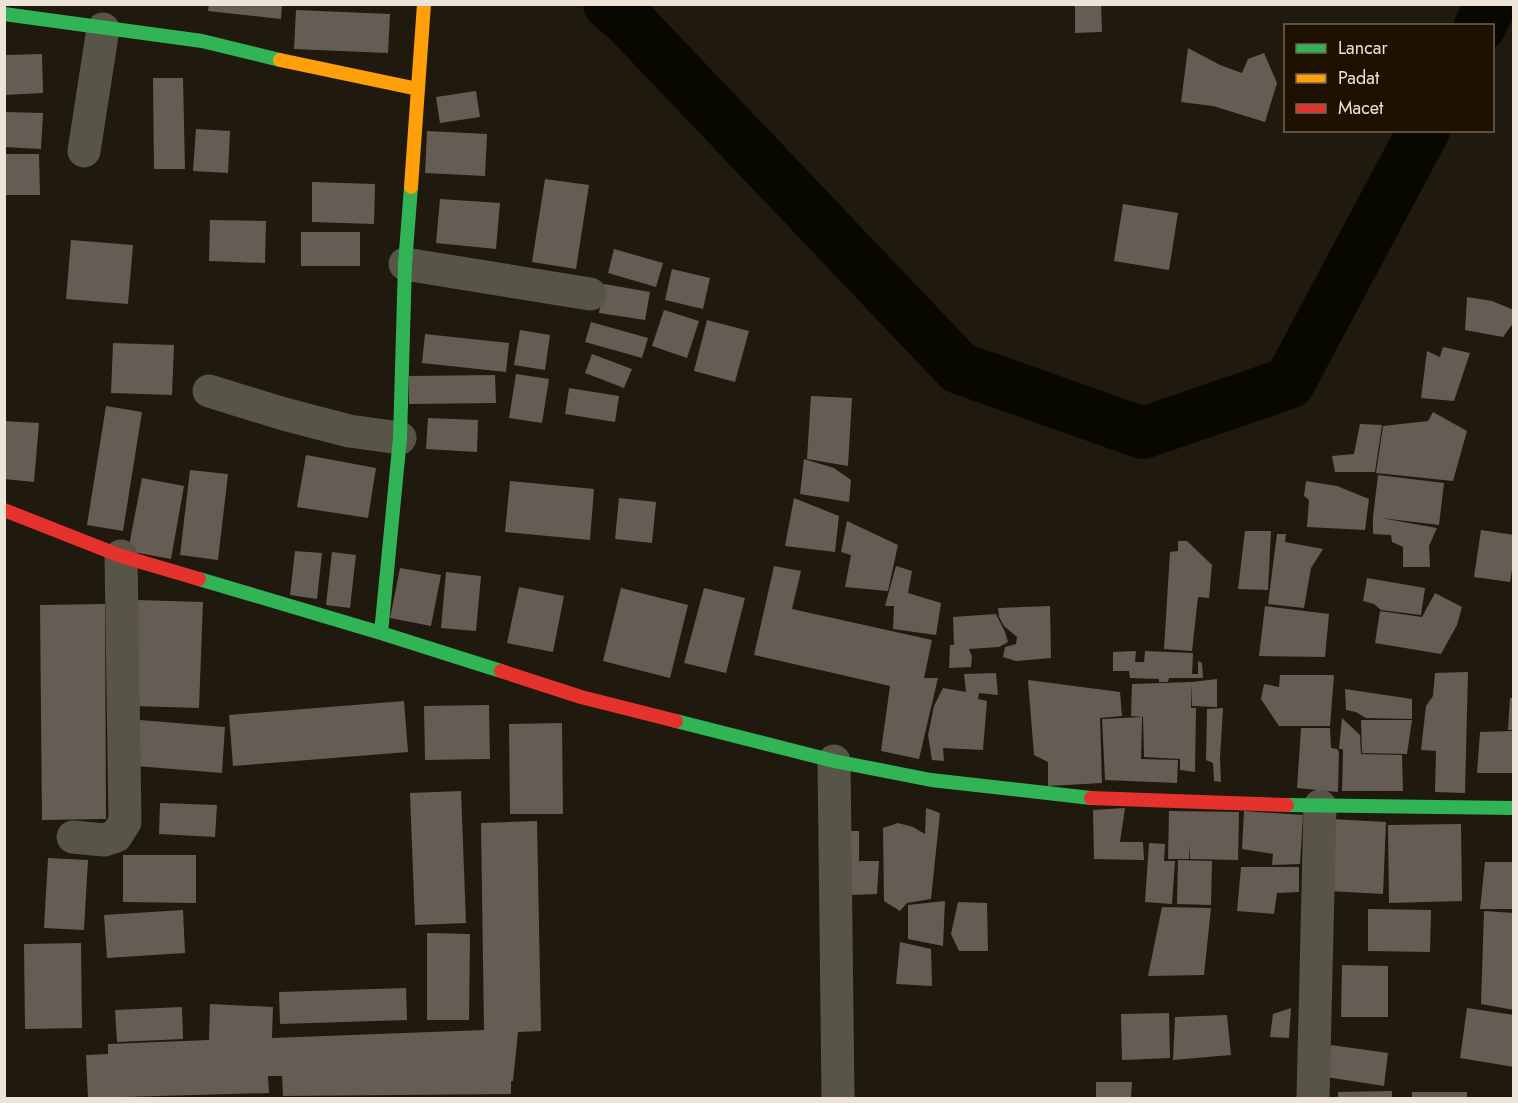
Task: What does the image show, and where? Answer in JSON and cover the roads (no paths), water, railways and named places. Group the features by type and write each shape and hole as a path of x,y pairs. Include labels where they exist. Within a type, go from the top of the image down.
{"street":[{"path":"381,633 400,438 405,264 424,4"},
{"path":"4,14 202,41 251,54 418,89"},
{"path":"84,151 103,29"},
{"path":"405,264 590,294"},
{"path":"209,391 349,431 400,438"},
{"path":"4,510 121,556 381,633 581,697 834,761 931,780 1088,798 1320,806 1514,808"},
{"path":"73,837 104,840 116,836 125,822 121,556"},
{"path":"834,761 838,1098"},
{"path":"1313,1098 1320,806"}],"waterway":[{"path":"609,4 629,21 959,368 1143,433 1289,383 1423,132"},
{"path":"1481,24 1491,4"}]}
